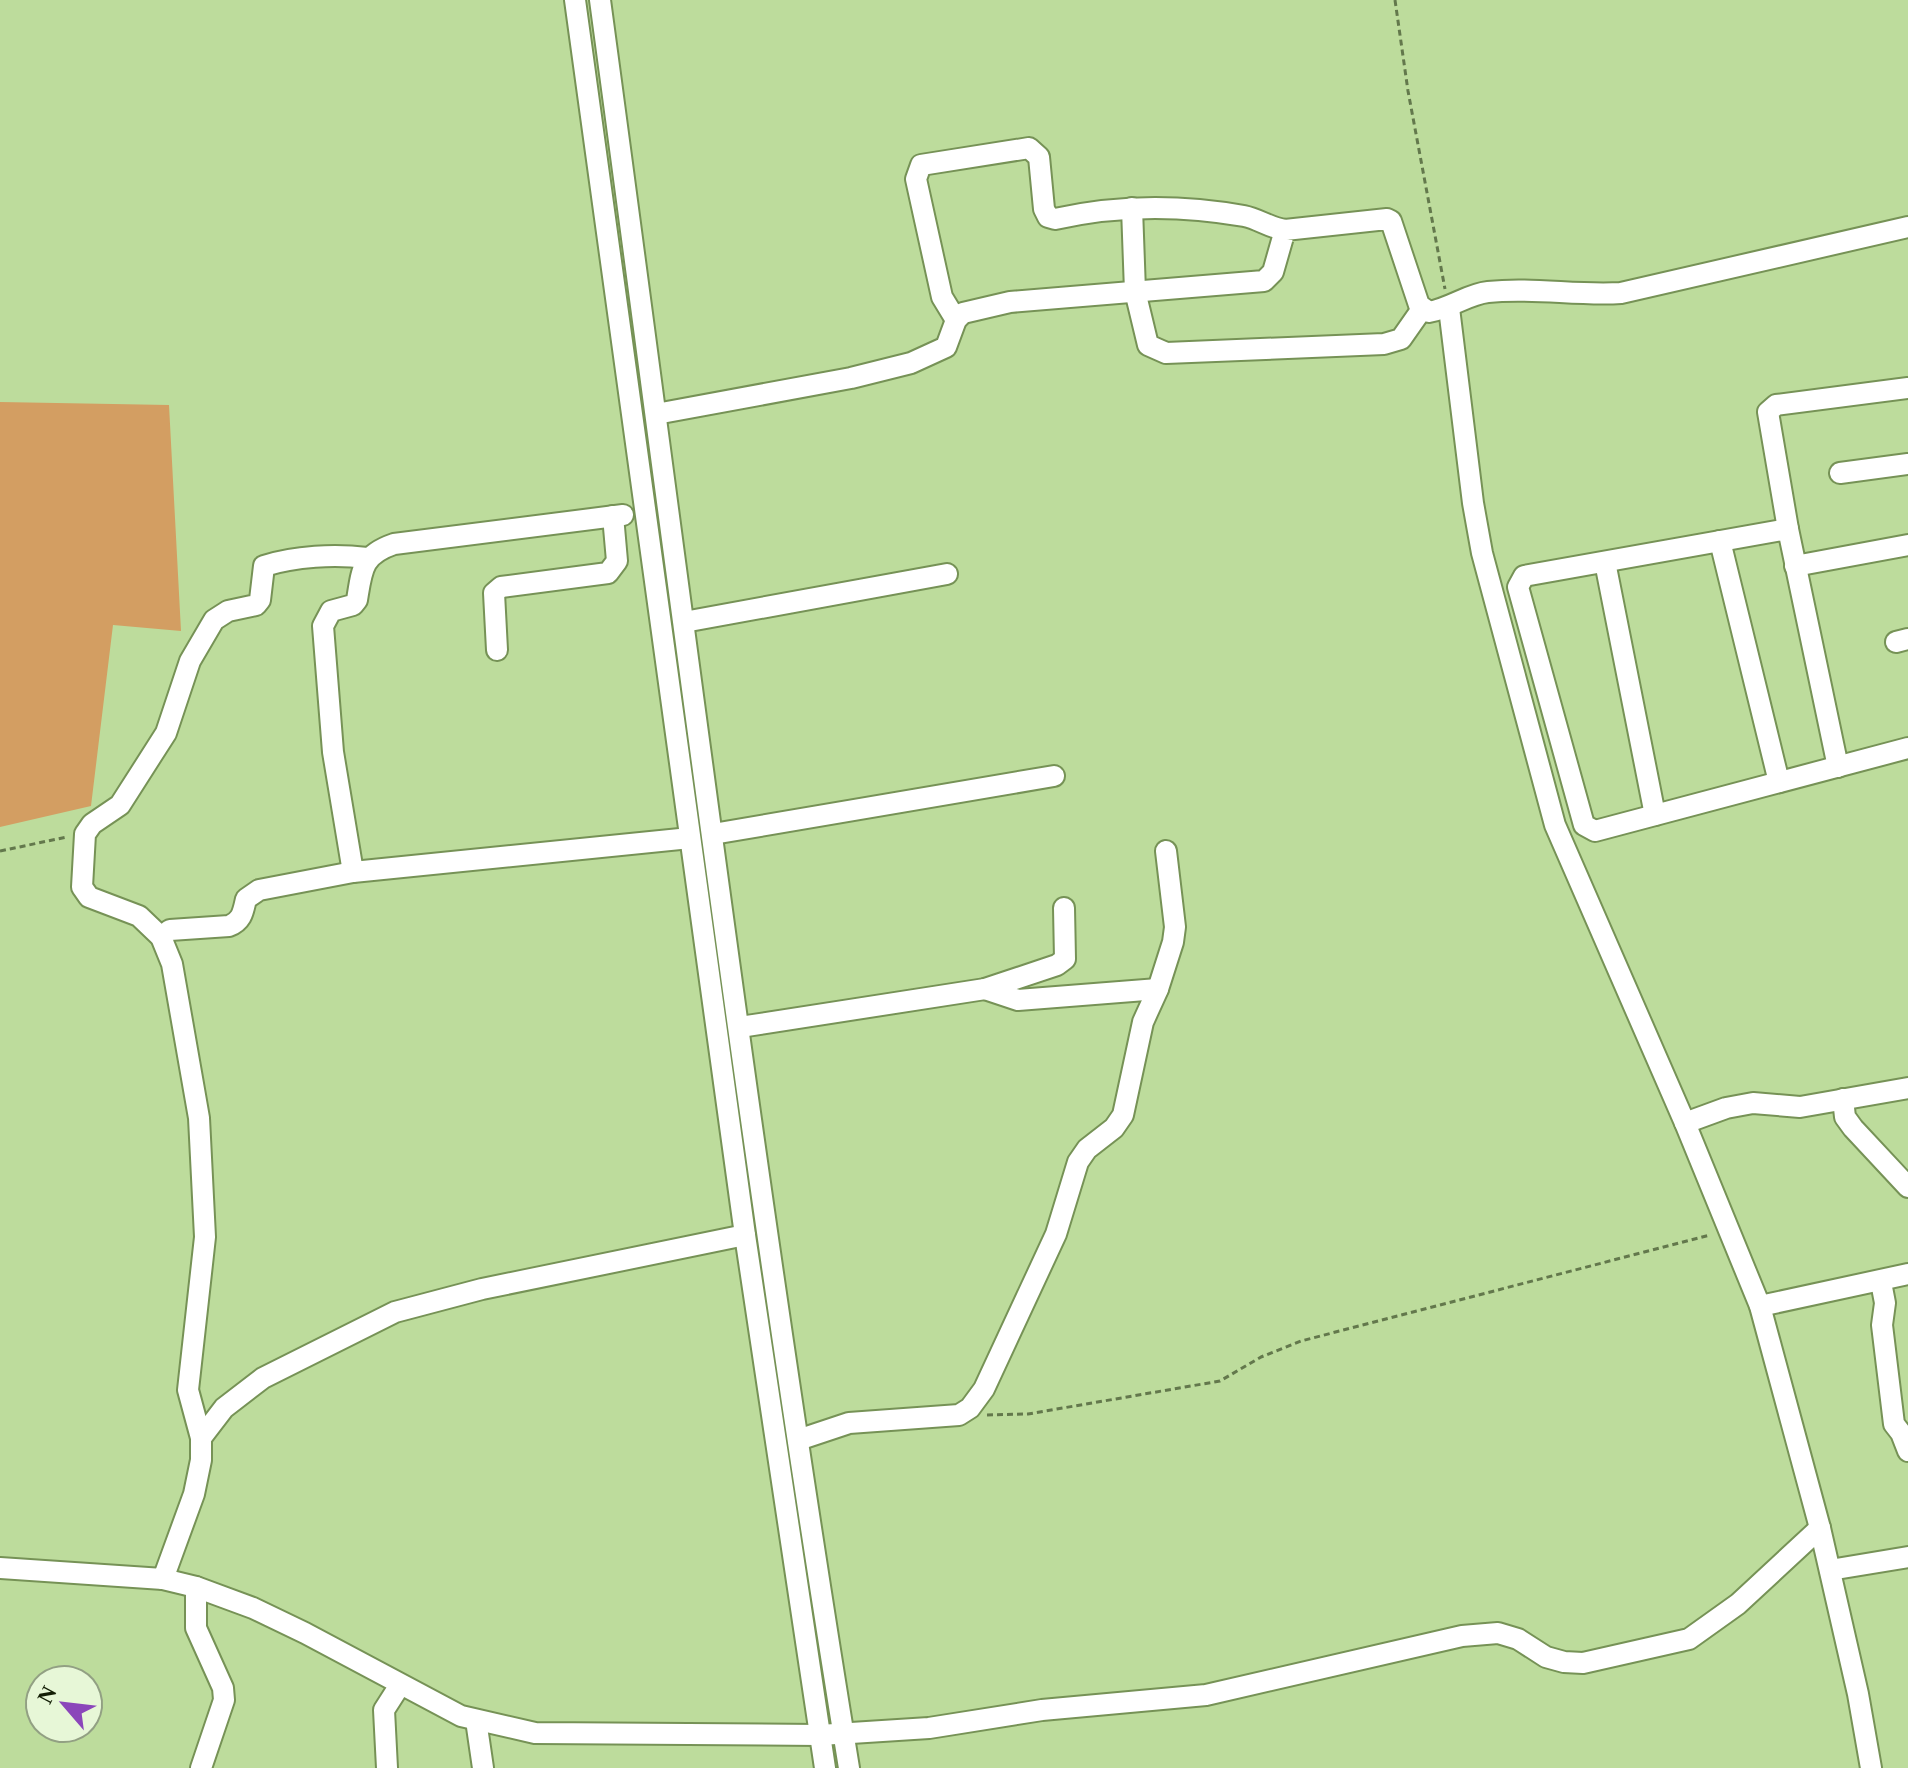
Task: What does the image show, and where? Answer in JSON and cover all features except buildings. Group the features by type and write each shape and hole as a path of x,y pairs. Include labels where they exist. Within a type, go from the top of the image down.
{"street":[{"path":"575,0 745,1235 825,1768"},
{"path":"600,0 798,1440 849,1768"},
{"path":"956,320 942,297 916,179 921,165 1029,148 1039,157 1044,209 1048,217 1055,219 1132,208 1231,214 1250,217 1271,228 1285,230 1387,219 1391,221 1419,305 1429,312 1449,308 1467,298 1490,292 1549,290 1591,295 1621,293 1908,227"},
{"path":"1132,208 1135,291 1148,345 1166,353 1384,344 1401,339 1422,309"},
{"path":"656,414 851,378 911,363 946,347 956,320 963,313 1010,302 1264,281 1273,272 1285,230"},
{"path":"1449,308 1482,553 1555,825 1685,1123 1760,1306 1820,1528 1858,1694 1871,1768"},
{"path":"1838,767 1795,566 1768,412 1771,407 1908,388"},
{"path":"1840,473 1908,464"},
{"path":"353,872 333,752 323,626 331,611 353,605 357,600 367,558 377,550 394,544 618,515 617,561 608,573 501,587 494,593 497,650"},
{"path":"1788,529 1524,576 1518,587 1584,825 1595,831 1908,748"},
{"path":"1720,541 1779,782"},
{"path":"1795,566 1908,545"},
{"path":"163,1579 194,1494 201,1460 201,1438 188,1390 205,1237 199,1118 172,964 161,937 139,916 89,897 82,887 85,834 92,824 120,805 166,733 190,661 214,620 228,611 256,605 260,600 264,566 348,555 367,558"},
{"path":"1605,562 1655,815"},
{"path":"684,622 947,574"},
{"path":"713,834 1054,776"},
{"path":"161,937 170,930 237,923 243,915 246,899 259,890 353,872 690,838"},
{"path":"798,1440 849,1423 959,1415 970,1408 984,1389 1056,1234 1078,1162 1087,1149 1114,1128 1123,1115 1143,1022 1168,963 1175,927 1166,851"},
{"path":"740,1027 985,989 1057,965 1065,959 1064,908"},
{"path":"985,989 1018,1000 1158,989"},
{"path":"1685,1123 1726,1108 1753,1103 1800,1107 1908,1088"},
{"path":"1843,1099 1845,1117 1853,1128 1908,1187"},
{"path":"201,1438 224,1408 263,1378 395,1312 482,1289 745,1235"},
{"path":"1760,1306 1908,1274"},
{"path":"1881,1282 1885,1303 1882,1325 1894,1424 1908,1451"},
{"path":"0,1568 163,1579 196,1587 253,1608 461,1716 535,1733 820,1735 929,1728 1042,1710 1206,1695 1462,1636 1498,1633 1518,1639 1546,1657 1583,1663 1689,1639 1738,1604 1820,1528"},
{"path":"1830,1570 1908,1557"},
{"path":"196,1587 196,1628 223,1688 224,1700 201,1768"},
{"path":"387,1768 384,1710 400,1685"},
{"path":"476,1720 483,1768"}],"path":[{"path":"1395,0 1408,91 1449,308"},
{"path":"0,851 85,834"},
{"path":"970,1408 977,1414 991,1416 1028,1414 1220,1381 1261,1357 1301,1341 1729,1230"}],"shaded area":[{"path":"0,402 169,405 181,631 113,625 91,806 0,827"}]}
